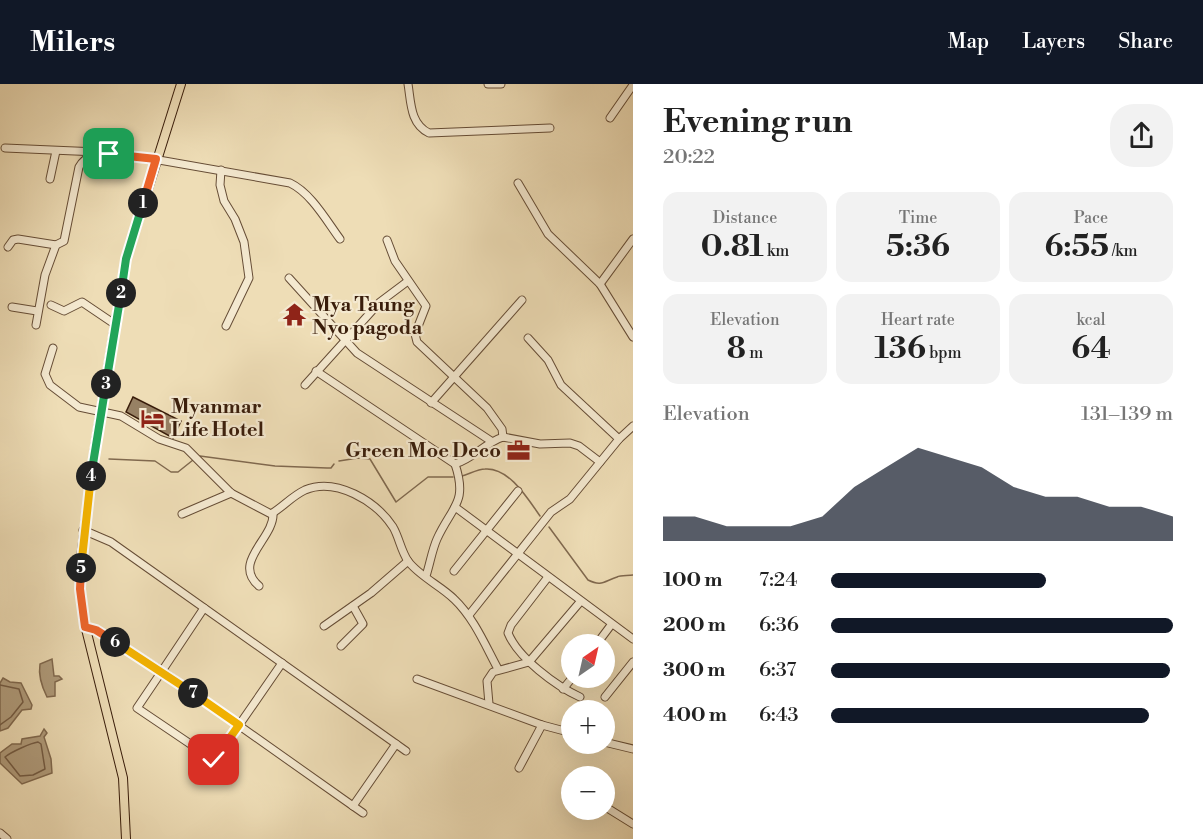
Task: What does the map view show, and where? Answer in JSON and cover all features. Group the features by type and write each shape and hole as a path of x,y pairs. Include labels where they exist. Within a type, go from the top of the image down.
{"main road":[{"path":"126,839 123,778 85,627 80,589 83,530 126,259 181,84"}],"street":[{"path":"408,84 413,118 418,126 429,133 550,128"},
{"path":"488,84 501,84"},
{"path":"610,118 633,85"},
{"path":"5,148 156,159 290,183 298,187 340,239"},
{"path":"50,179 56,151"},
{"path":"8,247 13,240 18,239 56,245 64,241 79,167 83,160 109,154"},
{"path":"221,170 220,184 224,201 235,219 244,242 249,278 226,326"},
{"path":"518,183 548,234 600,284 633,337"},
{"path":"600,284 633,239"},
{"path":"387,240 395,261 426,306 416,334 417,342 487,408 502,429 503,437"},
{"path":"36,325 45,275 56,245"},
{"path":"290,278 357,353 491,441"},
{"path":"305,385 380,302 408,281"},
{"path":"431,403 522,300"},
{"path":"51,305 64,311 82,302 116,325"},
{"path":"12,307 37,311"},
{"path":"528,338 548,360 561,385 619,439"},
{"path":"53,348 45,374 50,385 79,407 121,416 159,439 182,446 231,493 273,513"},
{"path":"316,371 455,464 461,481 460,496 436,541 426,576"},
{"path":"469,615 551,512 570,499 619,439 633,426"},
{"path":"455,464 476,455 491,441 503,437 540,444 570,443 579,446 600,462"},
{"path":"259,586 251,579 249,570 256,549 273,519 273,513 288,500 308,489 331,487 346,491 375,506 393,527 408,561 454,599 469,615 498,669"},
{"path":"454,571 518,491"},
{"path":"182,514 231,493"},
{"path":"455,507 580,602 633,639"},
{"path":"83,530 111,543 406,751"},
{"path":"324,626 353,606 408,561"},
{"path":"548,577 508,630 510,638 529,662 563,689 580,697"},
{"path":"489,704 487,681 498,669 529,662 580,602"},
{"path":"341,646 363,624 353,606"},
{"path":"204,608 137,708 214,760 282,663"},
{"path":"604,634 611,624"},
{"path":"85,627 96,630 162,671 363,813"},
{"path":"605,697 633,662"},
{"path":"417,679 561,730"},
{"path":"519,768 542,725"},
{"path":"353,806 396,744"},
{"path":"615,745 633,749"},
{"path":"615,813 633,824"},
{"path":"0,833 7,839"}],"water":[{"path":"52,659 54,676 62,679 55,682 55,696 47,697 41,681 40,664"},
{"path":"3,678 10,682 21,683 32,705 31,709 22,710 8,728 0,731 0,683"},
{"path":"44,729 47,733 44,737 51,759 52,773 22,784 0,763 0,753 12,744 21,744 22,739 40,736"}],"building":[{"name":"Myanmar Life Hotel","path":"133,397 181,421 173,438 126,412"}],"waterway":[{"path":"200,456 275,466 331,468 334,464"},
{"path":"109,459 155,461 171,472 178,472 193,460"},
{"path":"339,461 370,459 396,502 428,477 453,477"},
{"path":"462,476 485,469 502,473 517,485 540,516"},
{"path":"549,527 588,580 603,583 619,576 633,575"}],"place":[{"name":"Mya Taung Nyo pagoda","path":"294,315"},
{"name":"Myanmar Life Hotel","path":"153,418"},
{"name":"Green Moe Deco","path":"519,450"}],"route":[{"path":"109,154 119,153 156,159 126,259 95,448 81,558 80,589 85,627 96,630 162,671 239,725 214,760"}]}
